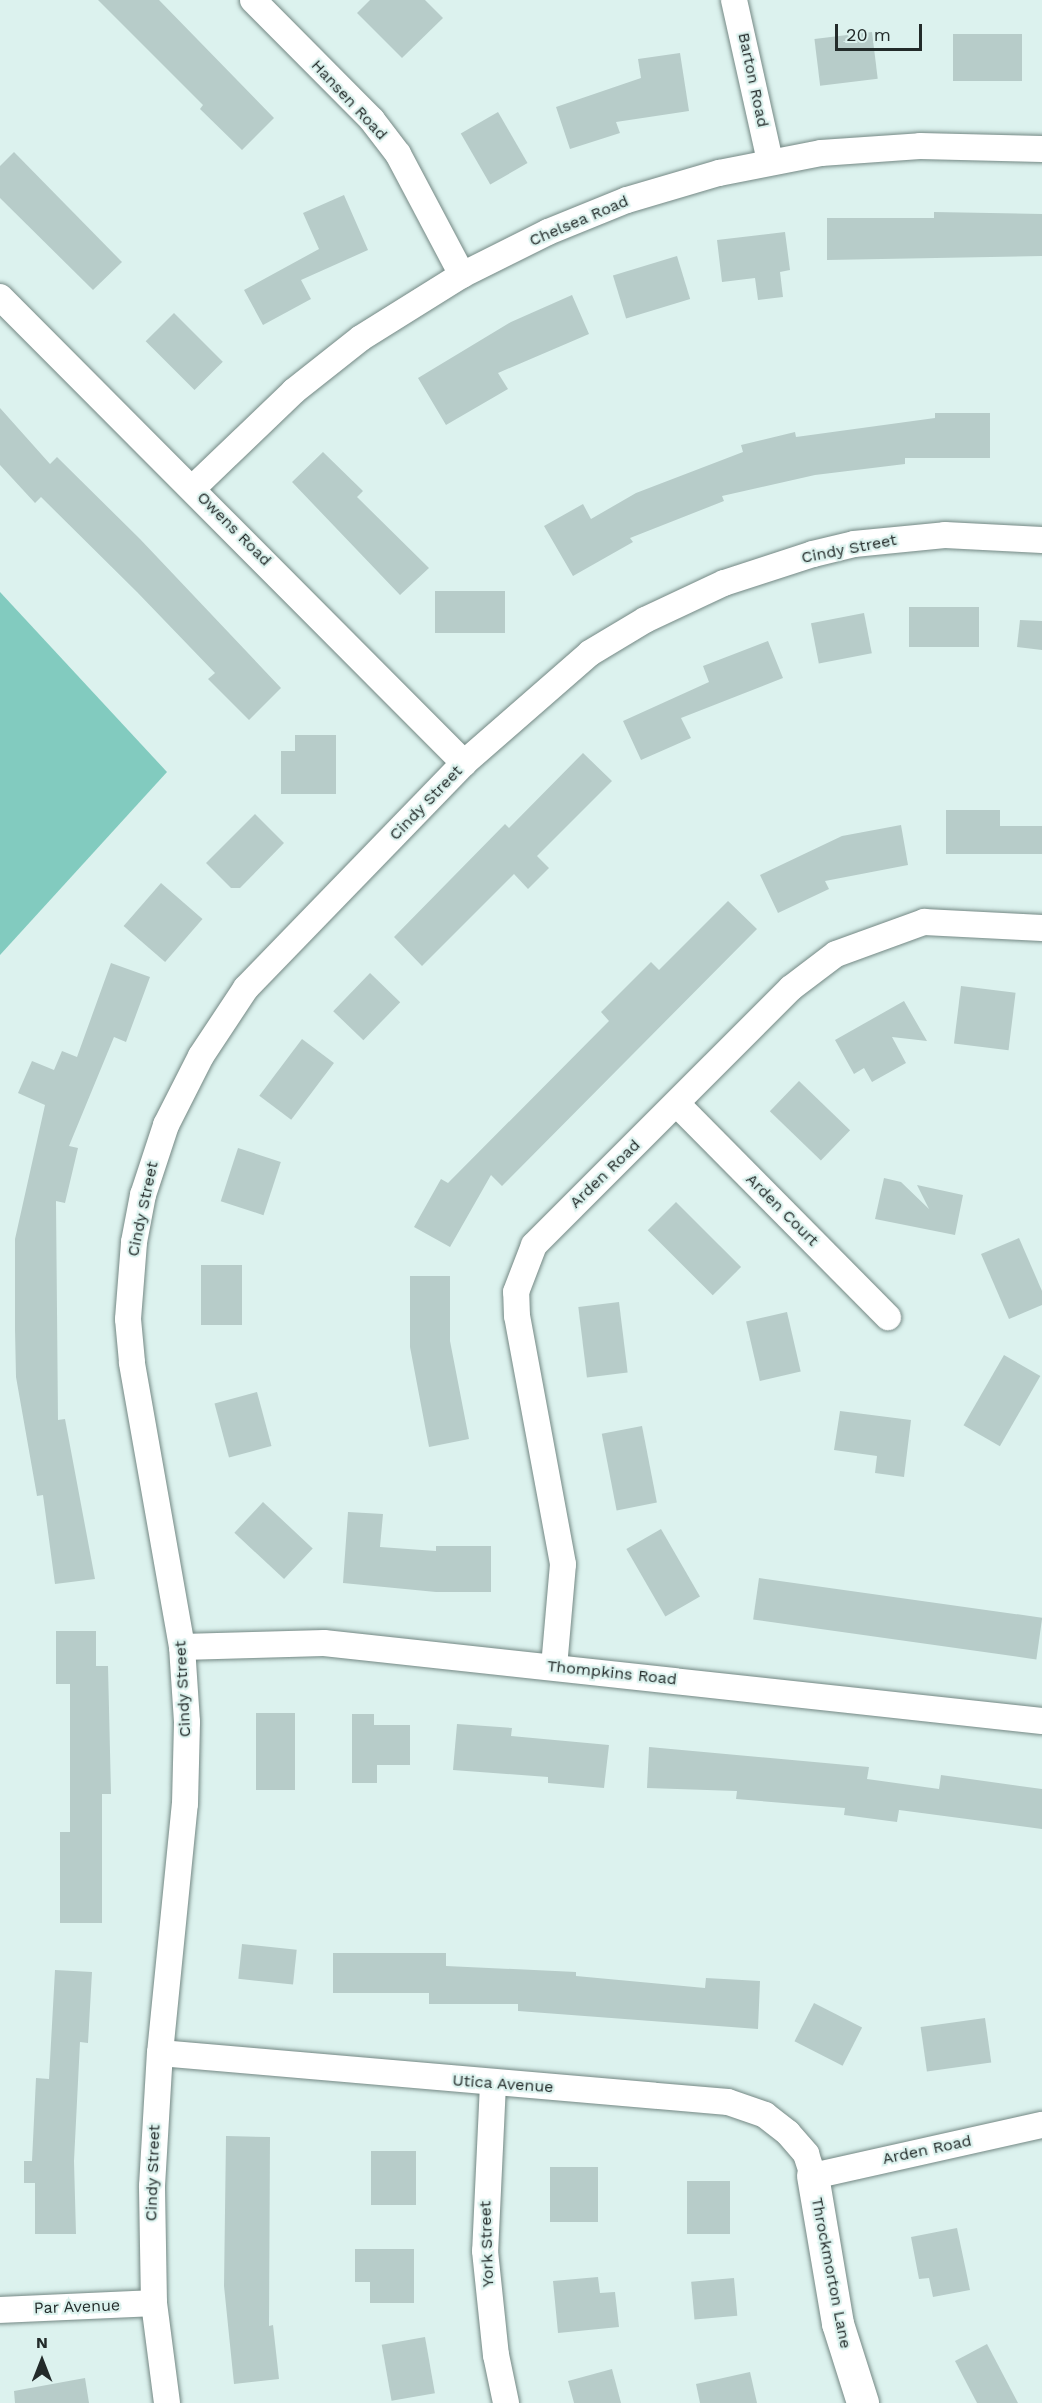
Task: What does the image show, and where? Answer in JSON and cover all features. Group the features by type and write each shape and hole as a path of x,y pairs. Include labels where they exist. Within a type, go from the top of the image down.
{"street":[{"name":"Hansen Road","path":"253,0 372,120 398,154 462,275"},
{"name":"Barton Road","path":"734,0 770,161"},
{"name":"Chelsea Road","path":"193,488 328,362 462,275 548,232 627,200 770,161 873,147 1042,149"},
{"name":"Owens Road","path":"0,297 193,488 464,763"},
{"name":"Cindy Street","path":"167,2403 154,2303 152,2197 160,2053 185,1804 187,1722 182,1647 132,1362 128,1319 134,1242 153,1161 201,1056 246,988 464,763 590,652 645,620 723,584 773,565 854,544 945,535 1042,540"},
{"name":"Arden Road","path":"554,1667 563,1564 522,1358 516,1292 522,1268 534,1245 791,988 836,954 924,922 1042,928"},
{"name":"Arden Court","path":"677,1104 888,1317"},
{"name":"Thompkins Road","path":"182,1647 324,1643 1042,1721"},
{"name":"Utica Avenue","path":"160,2053 492,2084 728,2102 765,2115 788,2133 806,2154 813,2176"},
{"name":"York Street","path":"492,2084 485,2251 496,2355 506,2403"},
{"name":"Arden Road","path":"813,2176 1042,2125"},
{"name":"Throckmorton Lane","path":"813,2176 838,2324 863,2403"},
{"name":"Par Avenue","path":"0,2310 154,2303"}],"green space":[{"path":"0,592 167,772 0,955"}],"building":[{"path":"98,0 159,0 274,118 242,150 200,109 203,105"},
{"path":"370,0 425,0 443,18 402,58 357,13"},
{"path":"872,32 878,79 820,86 814,39"},
{"path":"953,34 1022,34 1022,81 953,81"},
{"path":"680,53 689,111 616,122 620,133 570,149 556,107 641,78 638,59"},
{"path":"498,112 528,163 490,185 461,134"},
{"path":"14,152 122,262 93,290 0,198 0,166"},
{"path":"344,195 368,250 301,280 311,299 263,325 244,290 319,249 303,213"},
{"path":"934,212 1042,214 1042,256 827,260 827,218 934,218"},
{"path":"785,232 790,270 780,272 783,297 758,300 755,278 722,282 717,240"},
{"path":"677,256 690,299 626,319 613,276"},
{"path":"572,295 589,334 498,373 508,389 446,425 418,378 511,322"},
{"path":"174,313 223,362 195,390 146,341"},
{"path":"0,408 50,464 57,457 140,539 281,688 249,720 208,679 215,673 137,592 41,497 35,503 0,465"},
{"path":"935,413 990,413 990,458 905,458 905,464 815,475 722,496 724,501 630,538 633,542 573,576 544,526 583,504 591,519 636,493 743,452 741,445 795,432 796,437 935,418"},
{"path":"323,452 363,491 357,497 429,568 400,595 292,482"},
{"path":"435,591 505,591 505,633 435,633"},
{"path":"909,607 979,607 979,647 909,647"},
{"path":"864,613 872,653 819,664 811,623"},
{"path":"1020,620 1042,621 1042,650 1017,647"},
{"path":"768,641 783,678 681,718 691,738 641,760 623,721 709,682 703,666"},
{"path":"295,735 336,735 336,794 281,794 281,751 295,751"},
{"path":"583,753 612,781 537,856 549,868 528,889 514,874 422,966 394,937 505,824 509,828"},
{"path":"946,810 1000,810 1000,826 1042,826 1042,854 946,854"},
{"path":"255,814 284,843 240,888 231,888 206,863"},
{"path":"901,825 908,865 825,881 829,889 778,913 760,875 842,836"},
{"path":"161,883 203,919 165,962 124,926"},
{"path":"728,901 757,929 502,1186 491,1175 450,1247 414,1227 441,1179 448,1183 609,1021 601,1012 651,962 659,970"},
{"path":"111,963 150,977 126,1042 114,1037 69,1146 78,1148 65,1203 56,1201 58,1420 65,1419 95,1579 55,1584 43,1495 37,1496 16,1377 15,1330 15,1239 45,1105 18,1093 32,1061 54,1070 62,1051 77,1057"},
{"path":"370,973 400,1002 363,1040 333,1011"},
{"path":"961,986 1016,993 1009,1050 954,1044"},
{"path":"904,1001 927,1041 892,1037 906,1063 872,1082 864,1068 854,1074 835,1040"},
{"path":"302,1039 334,1063 291,1120 259,1096"},
{"path":"799,1081 850,1130 821,1161 770,1111"},
{"path":"238,1148 281,1162 263,1215 221,1201"},
{"path":"884,1178 901,1182 929,1209 917,1185 963,1195 955,1235 875,1219"},
{"path":"676,1202 741,1267 713,1295 648,1230"},
{"path":"1019,1238 1042,1291 1042,1305 1009,1319 981,1254"},
{"path":"201,1265 242,1265 242,1325 201,1325"},
{"path":"410,1276 450,1276 450,1341 469,1439 429,1447 410,1347"},
{"path":"619,1302 628,1372 587,1377 578,1307"},
{"path":"787,1312 801,1371 760,1381 746,1321"},
{"path":"1004,1355 1040,1376 1000,1446 964,1425"},
{"path":"257,1392 271,1446 229,1457 214,1403"},
{"path":"840,1411 911,1420 904,1477 875,1473 877,1456 834,1450"},
{"path":"642,1426 657,1503 617,1510 602,1434"},
{"path":"263,1502 313,1548 284,1579 234,1533"},
{"path":"348,1512 383,1514 380,1547 436,1551 436,1546 491,1546 491,1592 436,1592 343,1583"},
{"path":"661,1529 700,1597 665,1617 626,1549"},
{"path":"759,1578 1042,1618 1036,1659 753,1620"},
{"path":"56,1631 96,1631 96,1666 108,1666 111,1794 102,1794 102,1923 60,1923 60,1832 70,1832 70,1684 56,1684"},
{"path":"256,1713 295,1713 295,1790 256,1790"},
{"path":"352,1714 374,1714 374,1725 410,1725 410,1765 377,1765 377,1783 352,1783"},
{"path":"457,1724 512,1728 511,1736 609,1745 604,1788 548,1783 548,1777 453,1770"},
{"path":"649,1747 869,1767 867,1779 939,1789 941,1775 1042,1789 1042,1829 899,1810 897,1822 844,1815 845,1808 736,1799 737,1791 647,1788"},
{"path":"242,1944 297,1950 293,1985 238,1979"},
{"path":"333,1953 446,1953 446,1966 576,1972 576,1976 705,1988 706,1978 760,1981 758,2029 518,2011 518,2004 429,2004 429,1993 333,1993"},
{"path":"55,1970 92,1972 88,2043 80,2042 74,2161 76,2234 35,2234 35,2183 24,2183 24,2161 32,2161 36,2078 49,2079"},
{"path":"814,2003 862,2028 843,2066 794,2041"},
{"path":"985,2018 991,2063 927,2072 921,2027"},
{"path":"226,2136 270,2137 269,2326 273,2325 279,2379 234,2384 224,2286"},
{"path":"371,2151 416,2151 416,2205 371,2205"},
{"path":"550,2167 598,2167 598,2222 550,2222"},
{"path":"687,2181 730,2181 730,2234 687,2234"},
{"path":"957,2228 970,2290 933,2297 929,2278 919,2279 911,2237"},
{"path":"355,2249 414,2249 414,2303 370,2303 370,2282 355,2282"},
{"path":"598,2277 600,2293 615,2292 619,2327 558,2333 553,2281"},
{"path":"734,2278 737,2316 694,2320 691,2282"},
{"path":"425,2337 435,2393 392,2401 382,2345"},
{"path":"987,2344 1018,2403 977,2403 955,2361"},
{"path":"612,2369 621,2403 574,2403 568,2381"},
{"path":"750,2372 757,2403 700,2403 696,2384"},
{"path":"85,2378 89,2403 15,2403 14,2391"}]}
